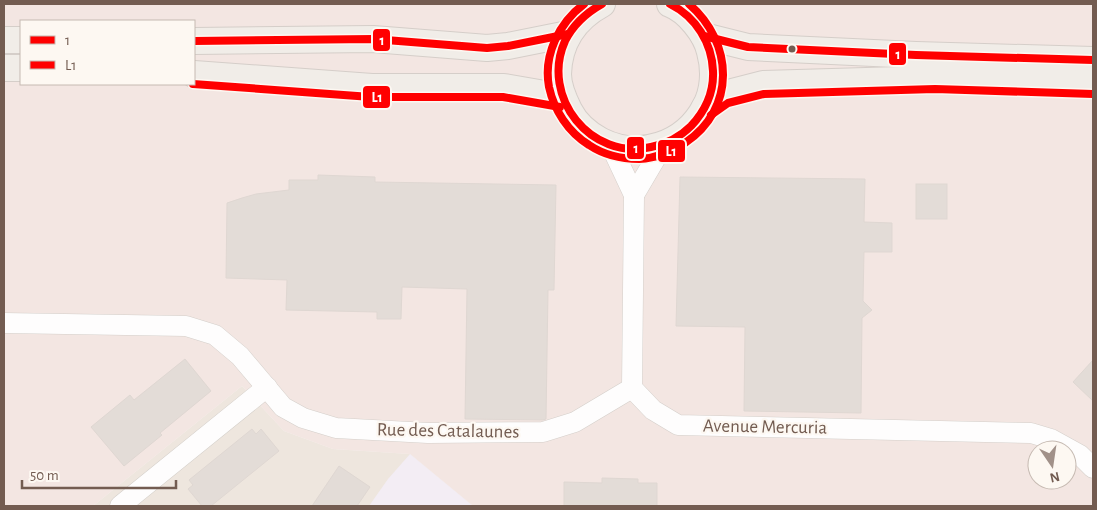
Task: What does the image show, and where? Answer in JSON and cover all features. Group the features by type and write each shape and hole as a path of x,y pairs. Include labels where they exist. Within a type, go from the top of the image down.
{"main road":[{"path":"602,4 590,10 582,17 568,34 558,64 558,80 562,97 573,118 590,135 611,146 635,150 656,147 676,139 693,125 705,108 710,94 713,79 710,49 704,36 691,18 670,4"},
{"path":"195,41 373,39 487,48 508,46 568,34"},
{"path":"704,36 748,47 916,55 1093,60"},
{"path":"4,40 20,40"},
{"path":"4,68 20,68"},
{"path":"195,74 372,87 504,87 562,97"},
{"path":"705,108 724,94 764,84 935,79 1093,84"}],"street":[{"path":"634,195 664,144"},
{"path":"611,146 634,195 632,388"},
{"name":"Rue des Catalaunes","path":"4,323 186,326 216,335 240,356 283,407 303,418 336,428 428,432 543,432 575,422 632,388"},
{"path":"120,506 266,387"},
{"name":"Avenue Mercuria","path":"632,388 653,410 678,425 1031,434 1051,439 1080,455 1093,468"}],"shaded area":[{"path":"4,4 1093,4 1093,506 473,506 410,454 333,449 284,431 242,386 93,506 4,506"},
{"path":"242,386 284,431 333,449 410,454 473,506 93,506"},
{"path":"410,454 473,506 369,506 388,479"}],"building":[{"path":"318,175 375,177 375,182 556,185 554,290 548,290 546,419 465,419 467,289 402,287 401,319 377,319 377,312 286,310 287,280 226,278 227,203 256,194 289,190 289,180 318,180"},
{"path":"680,177 865,179 864,222 892,223 892,252 864,252 863,301 872,310 862,318 861,413 744,411 745,327 676,326"},
{"path":"916,184 947,184 947,219 916,219"},
{"path":"185,359 211,391 124,466 91,427 130,395 134,400"},
{"path":"1093,360 1093,401 1073,382"},
{"path":"252,429 256,434 261,429 279,451 211,506 202,506 188,489 193,485 189,480"},
{"path":"339,466 370,487 357,506 312,506"},
{"path":"602,478 638,479 638,483 657,483 657,506 564,506 564,482 602,483"}],"transit line":[{"name":"L1","path":"584,4 567,20 560,30 551,52 548,63 551,96 563,120 581,140 607,154 639,159 663,154 685,143 702,129 713,112 721,94 723,75 721,56 715,37 704,20 689,4"},
{"name":"1","path":"602,4 580,20 565,41 559,62 559,83 565,103 576,120 591,134 609,144 629,149 657,146 672,140 691,126 708,101 710,94 713,71 710,51 706,41 688,16 670,4"},
{"name":"1","path":"195,41 373,39 487,48 508,46 568,34"},
{"name":"1","path":"704,36 748,47 916,55 1093,60"},
{"name":"L1","path":"195,84 371,97 503,97 560,107"},
{"name":"L1","path":"711,115 728,103 764,94 935,89 1093,94"}]}
